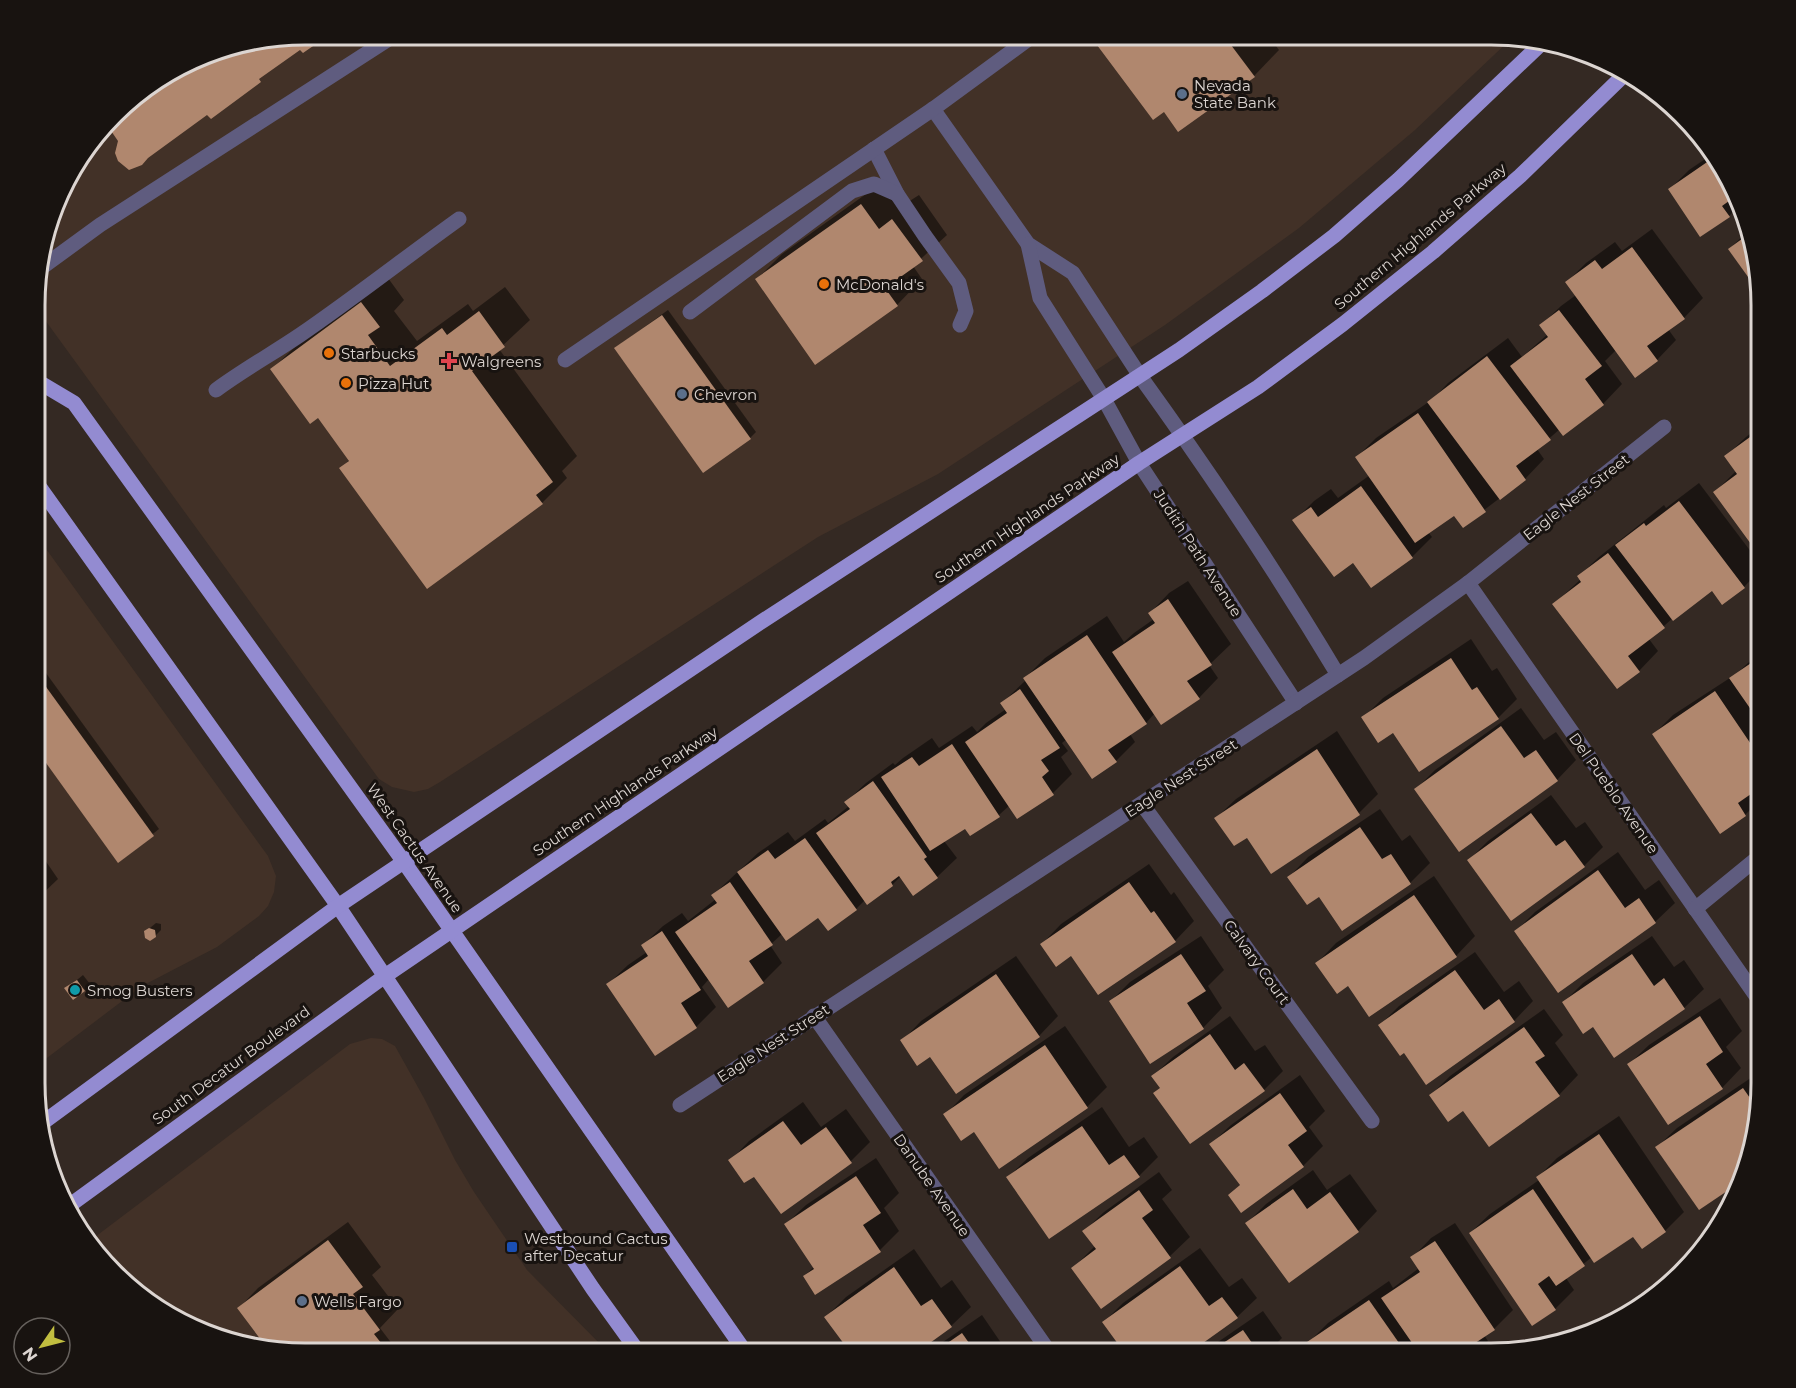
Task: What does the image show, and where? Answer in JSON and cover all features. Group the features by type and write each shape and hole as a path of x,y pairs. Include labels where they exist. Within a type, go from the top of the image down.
{"main road":[{"path":"47,1119 338,906 744,633 1140,376 1262,291 1334,236 1398,180 1536,49"},
{"name":"Southern Highlands Parkway","path":"418,953 1139,463 1258,387 1343,324 1433,252 1520,176 1620,79"},
{"name":"West Cactus Avenue","path":"45,386 74,403 404,862 739,1343"},
{"path":"45,506 338,906 593,1289 632,1343"},
{"name":"South Decatur Boulevard","path":"74,1202 418,953"}],"street":[{"path":"48,263 100,225 378,45"},
{"path":"565,360 933,109 1020,45"},
{"path":"933,109 1028,244 1073,273 1140,376 1183,435 1338,675"},
{"path":"874,149 897,194 959,283 966,311 960,325"},
{"path":"690,312 852,191 874,184 897,194"},
{"path":"216,390 238,373 255,365 293,340 459,219"},
{"name":"Judith Path Avenue","path":"1028,244 1040,298 1104,399 1139,463 1296,703"},
{"name":"Eagle Nest Street","path":"680,1105 1338,675 1468,583 1664,427"},
{"name":"Del Pueblo Avenue","path":"1468,583 1751,989"},
{"name":"Calvary Court","path":"1142,804 1372,1121"},
{"path":"1695,909 1751,863"},
{"name":"Danube Avenue","path":"814,1016 1043,1343"}],"shaded area":[{"path":"305,45 1504,46 1415,130 1299,228 1165,325 938,474 818,537 440,782 428,789 414,792 392,787 379,779 45,320 50,254 59,221 72,190 89,160 109,133 133,109 161,88 273,47"},
{"path":"45,547 268,856 276,876 274,892 268,906 259,916 217,947 142,986 45,1059"},
{"path":"371,1038 382,1039 395,1046 455,1160 527,1270 599,1343 305,1343 254,1338 205,1323 175,1308 133,1279 109,1255 96,1237 350,1044"}],"building":[{"path":"315,45 303,53 300,50 259,79 261,82 211,119 207,115 148,158 142,165 129,170 118,161 115,153 118,141 111,131 133,109 160,89 190,72 221,59 254,50"},
{"name":"Nevada State Bank","path":"1097,45 1231,45 1255,77 1178,132 1164,112 1153,120"},
{"path":"1708,162 1729,201 1722,206 1730,217 1700,237 1668,189"},
{"name":"McDonald's","path":"861,204 879,229 892,219 923,261 885,288 898,306 815,365 755,279"},
{"path":"1742,239 1749,279 1728,249"},
{"path":"1632,247 1685,319 1647,346 1658,361 1635,378 1565,282 1595,260 1602,269"},
{"path":"361,302 380,327 368,335 390,366 442,328 447,335 479,311 505,347 472,371 553,482 536,495 543,504 427,589 339,468 349,461 318,418 310,424 270,369"},
{"path":"1559,310 1602,366 1585,379 1604,405 1563,436 1510,366 1548,337 1539,325"},
{"name":"Chevron","path":"662,315 751,439 703,473 614,348"},
{"path":"1487,356 1551,440 1516,466 1526,480 1500,500 1427,402"},
{"path":"1418,413 1486,512 1463,528 1454,516 1415,543 1355,457"},
{"path":"1751,436 1751,544 1713,492 1737,474 1724,456"},
{"path":"1361,486 1413,558 1371,588 1353,563 1334,577 1292,520 1311,507 1318,517"},
{"path":"1679,501 1745,588 1722,605 1712,591 1673,621 1615,545 1644,523 1646,526"},
{"path":"1608,553 1665,628 1628,656 1640,672 1617,689 1552,604 1581,582 1577,576"},
{"path":"1168,599 1212,665 1187,681 1200,699 1161,725 1112,652 1155,623 1148,613"},
{"path":"1087,635 1147,724 1108,750 1117,762 1092,779 1023,678"},
{"path":"1451,658 1472,690 1477,687 1499,719 1419,772 1393,733 1378,743 1361,717"},
{"path":"1751,663 1751,710 1729,678"},
{"path":"45,685 154,836 118,863 45,762"},
{"path":"1020,689 1060,748 1041,760 1049,771 1042,777 1054,795 1017,819 965,742 1007,713 1000,703"},
{"path":"1715,691 1751,744 1751,794 1738,803 1746,816 1720,834 1652,734"},
{"path":"1501,726 1524,758 1536,750 1558,781 1459,852 1414,789"},
{"path":"952,744 1000,817 970,836 965,829 930,851 881,777 912,757 919,766"},
{"path":"1317,749 1360,815 1271,874 1247,838 1234,846 1214,818"},
{"path":"873,781 927,857 924,859 938,878 913,896 899,876 891,882 893,886 867,905 816,833 850,809 844,802"},
{"path":"1531,813 1556,846 1565,840 1585,867 1511,921 1467,860"},
{"path":"1360,827 1382,859 1391,854 1411,884 1342,931 1319,897 1307,905 1287,877"},
{"path":"805,838 857,910 828,931 818,918 786,941 737,872 768,850 775,859"},
{"path":"1598,870 1625,908 1639,898 1656,923 1558,993 1514,931"},
{"path":"730,882 773,945 749,961 764,983 728,1008 675,932 717,903 711,895"},
{"path":"1129,882 1176,942 1098,995 1071,956 1056,967 1040,944"},
{"path":"1414,895 1457,957 1369,1017 1348,986 1337,994 1315,963"},
{"path":"149,928 155,930 156,937 150,941 145,938 144,931"},
{"path":"662,931 701,990 681,1003 697,1028 655,1056 606,984 648,956 641,945"},
{"path":"1181,954 1206,991 1187,1003 1204,1029 1150,1064 1109,1001"},
{"path":"1632,954 1654,986 1664,978 1685,1009 1614,1058 1593,1027 1583,1034 1562,1002"},
{"path":"1455,970 1484,1010 1499,999 1515,1022 1426,1085 1404,1053 1400,1056 1378,1025"},
{"path":"996,974 1040,1037 956,1094 930,1057 917,1066 900,1040"},
{"name":"Smog Busters","path":"77,980 85,991 73,1000 64,988"},
{"path":"1700,1016 1723,1052 1706,1064 1723,1089 1668,1125 1627,1064"},
{"path":"1524,1027 1545,1056 1535,1062 1560,1096 1489,1147 1463,1111 1448,1122 1429,1095"},
{"path":"1210,1034 1235,1070 1244,1063 1265,1091 1190,1144 1153,1093 1160,1088 1151,1076"},
{"path":"1045,1045 1088,1108 999,1169 974,1132 961,1141 943,1114"},
{"path":"1743,1088 1750,1098 1746,1134 1731,1183 1727,1191 1699,1210 1655,1147"},
{"path":"1280,1093 1307,1131 1288,1145 1304,1167 1241,1213 1228,1195 1240,1185 1209,1144"},
{"path":"783,1121 801,1145 826,1127 852,1163 781,1214 754,1177 744,1183 728,1160"},
{"path":"1082,1126 1109,1165 1124,1155 1140,1177 1049,1239 1006,1177"},
{"path":"1599,1134 1666,1232 1642,1249 1633,1237 1594,1263 1536,1177"},
{"path":"856,1176 881,1213 863,1225 881,1252 815,1295 803,1276 814,1269 784,1224"},
{"path":"1293,1189 1307,1209 1330,1192 1359,1232 1289,1283 1245,1223"},
{"path":"1533,1189 1585,1266 1556,1286 1549,1276 1538,1284 1556,1310 1532,1326 1469,1233"},
{"path":"1139,1190 1153,1210 1142,1218 1171,1258 1101,1309 1071,1268 1096,1249 1082,1231"},
{"name":"Wells Fargo","path":"328,1240 363,1287 353,1294 380,1330 374,1334 381,1343 305,1343 260,1339 237,1308"},
{"path":"1435,1241 1495,1330 1475,1343 1412,1343 1381,1298 1420,1272 1410,1257"},
{"path":"1180,1266 1209,1306 1222,1297 1238,1318 1203,1343 1117,1343 1102,1322"},
{"path":"894,1267 921,1306 932,1299 952,1327 930,1343 843,1343 824,1317"},
{"path":"1369,1300 1399,1343 1308,1343"},
{"path":"1243,1330 1252,1343 1223,1343"},
{"path":"962,1333 969,1343 948,1343"}],"place":[{"name":"Nevada State Bank","path":"1182,94"},
{"name":"McDonald's","path":"824,284"},
{"name":"Starbucks","path":"329,353"},
{"name":"Walgreens","path":"449,361"},
{"name":"Pizza Hut","path":"346,383"},
{"name":"Chevron","path":"682,394"},
{"name":"Smog Busters","path":"75,990"},
{"name":"Westbound Cactus after Decatur","path":"512,1247"},
{"name":"Wells Fargo","path":"302,1301"}]}
